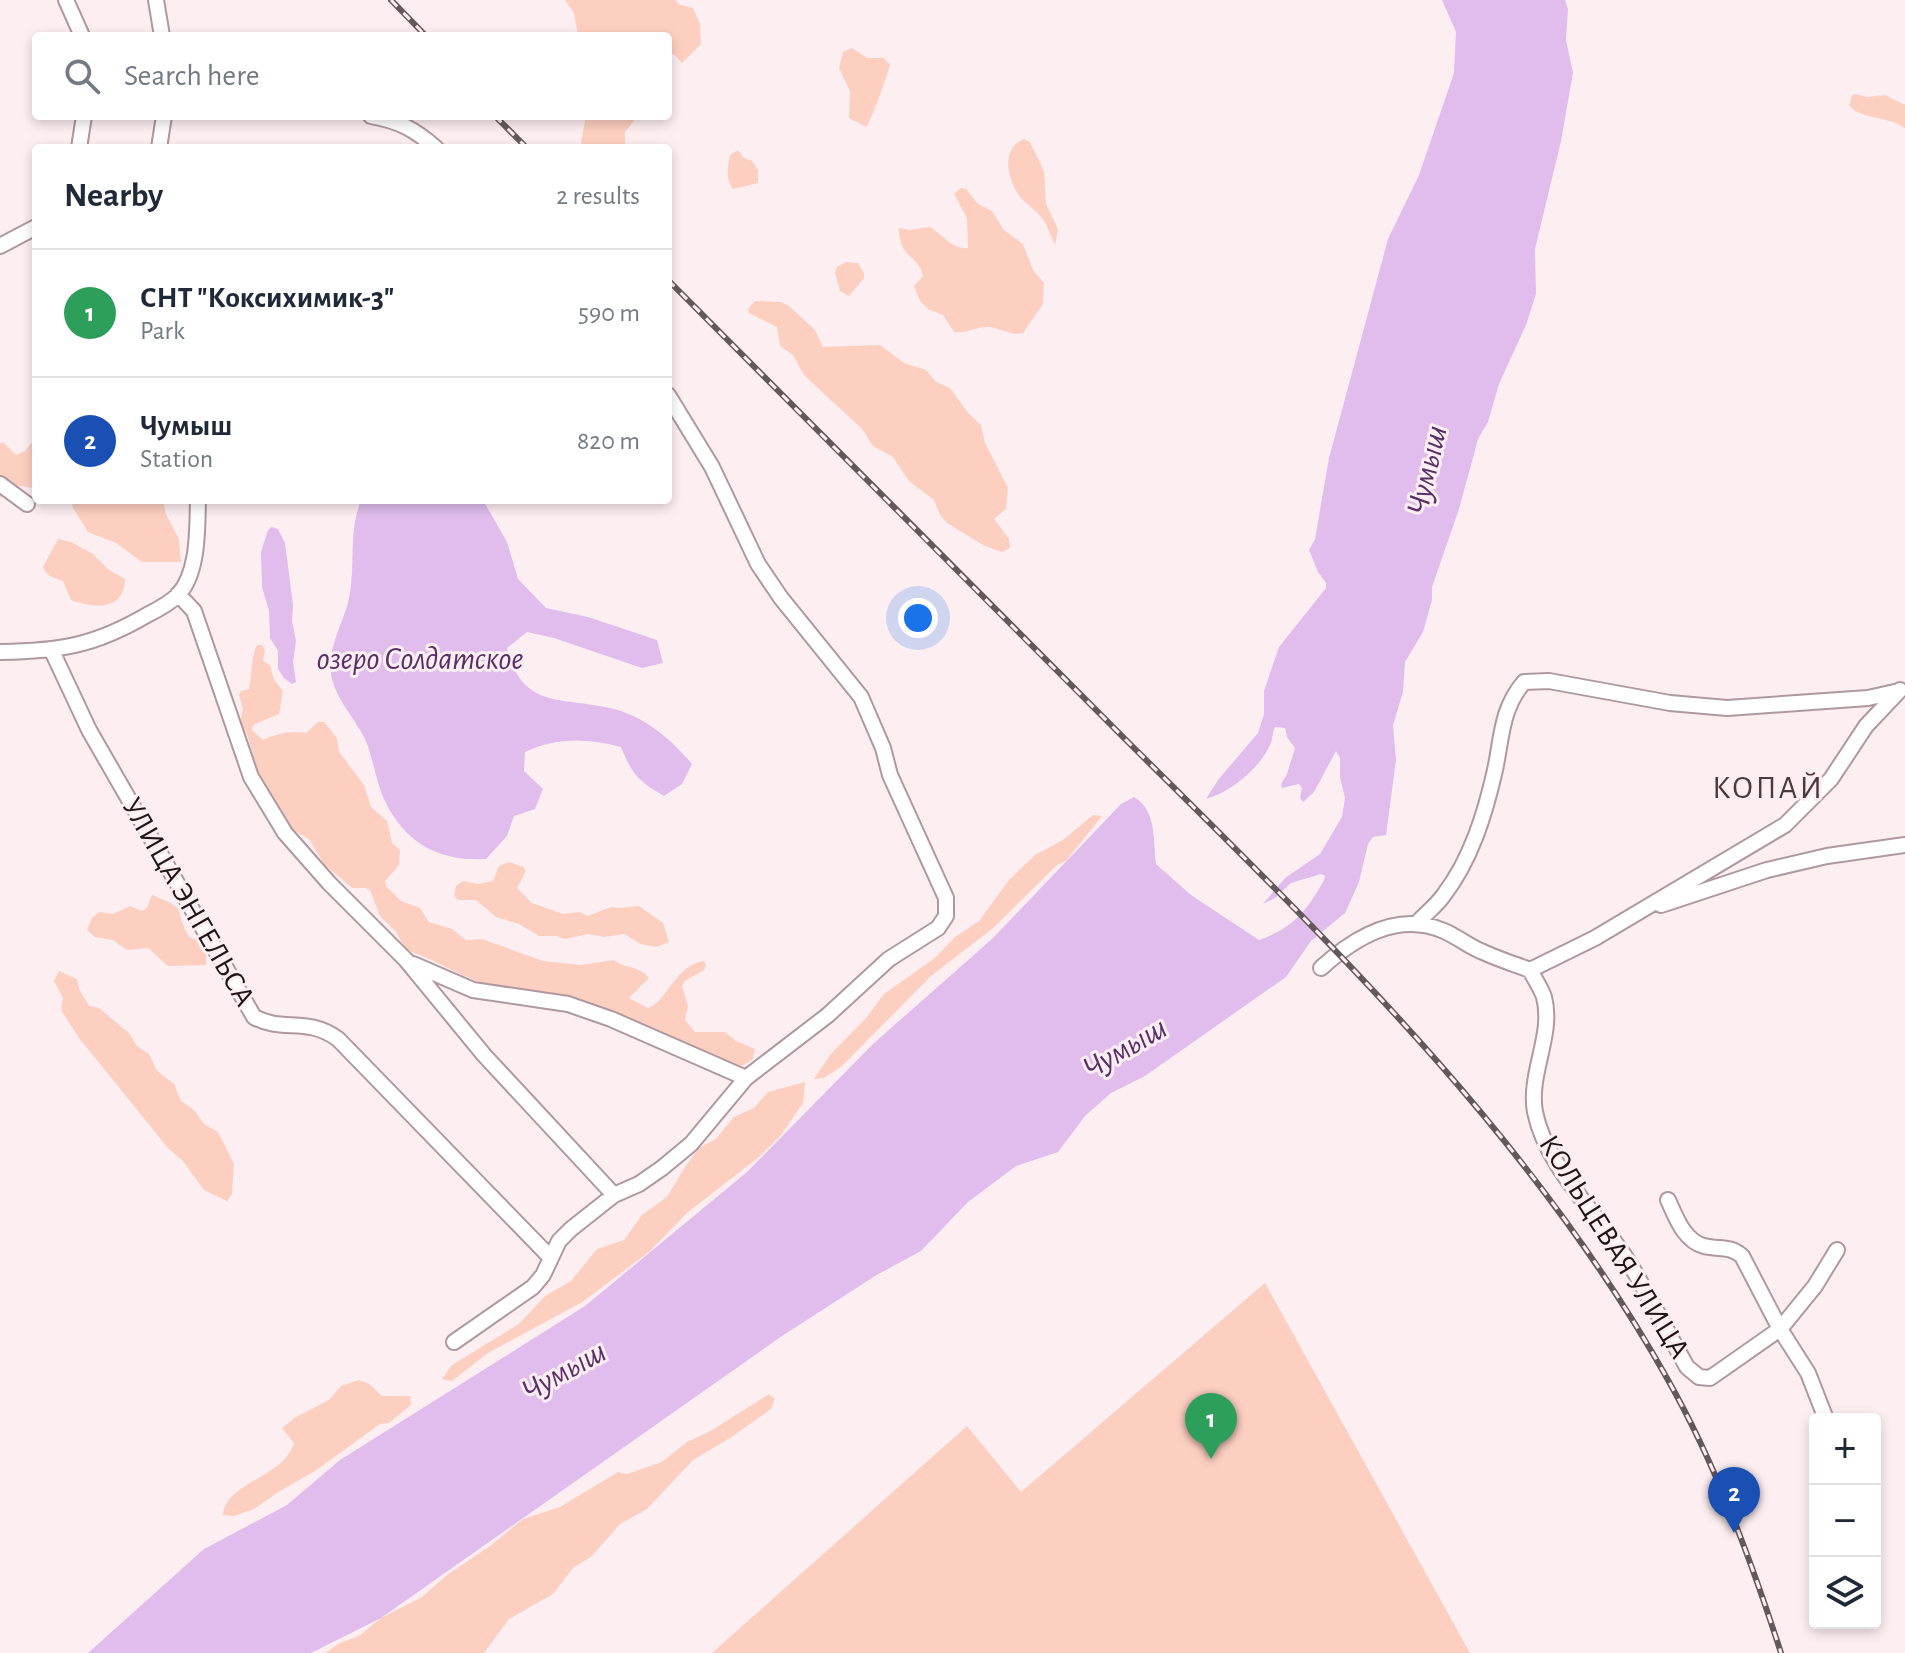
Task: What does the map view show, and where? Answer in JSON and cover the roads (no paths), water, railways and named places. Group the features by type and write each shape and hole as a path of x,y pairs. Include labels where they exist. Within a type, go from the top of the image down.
{"street":[{"path":"66,0 80,32"},
{"path":"156,0 161,32"},
{"path":"80,144 83,120"},
{"path":"160,144 163,120"},
{"path":"391,120 414,129 431,144"},
{"path":"0,246 32,229"},
{"path":"454,1342 533,1287 565,1235 614,1195 639,1184 691,1144 746,1078 828,1015 889,959 938,928 946,916 948,906 936,874 890,775 883,748 861,697 781,598 758,564 712,467 672,402"},
{"path":"0,484 27,504"},
{"path":"0,652 52,651 121,630 178,594 189,574 194,555 198,504"},
{"path":"178,594 194,611 251,777 285,833 329,883 406,960 484,1055 614,1195"},
{"name":"УЛИЦА ЭНГЕЛЬСА","path":"52,651 89,730 254,1017 272,1025 299,1024 318,1028 338,1039 550,1257"},
{"path":"1417,923 1443,896 1475,840 1496,766 1500,732 1507,708 1524,682 1549,681 1670,703 1727,708 1868,698 1902,688"},
{"path":"1321,968 1363,936 1396,925 1417,923 1444,931 1480,951 1530,970 1595,938 1785,825 1831,779 1866,726 1902,688"},
{"path":"1637,913 1767,870 1827,856 1905,845"},
{"path":"406,960 473,990 568,1004 611,1019 746,1078"},
{"name":"КОЛЬЦЕВАЯ УЛИЦА","path":"1530,970 1544,997 1546,1026 1536,1082 1535,1109 1544,1139 1570,1183 1628,1261 1687,1367 1699,1377 1710,1378 1780,1329 1815,1286 1837,1250"},
{"path":"1668,1200 1691,1239 1705,1246 1735,1250 1742,1256 1780,1329 1808,1373 1824,1413"}],"water":[{"path":"1442,0 1565,0 1568,9 1566,40 1573,73 1561,141 1535,249 1536,294 1526,325 1499,384 1488,422 1478,439 1459,509 1432,587 1432,600 1423,632 1405,662 1403,692 1393,725 1396,760 1386,835 1373,837 1368,844 1359,882 1345,913 1311,941 1286,977 1145,1076 1111,1093 1085,1116 1058,1152 1016,1166 968,1202 921,1251 875,1276 782,1336 381,1618 311,1653 88,1653 204,1549 287,1505 340,1460 585,1306 747,1172 873,1044 993,938 1121,804 1134,797 1147,810 1156,864 1191,895 1259,940 1290,924 1305,909 1325,876 1321,874 1291,883 1263,904 1285,878 1320,854 1342,817 1345,798 1340,758 1336,751 1314,792 1303,802 1299,784 1282,788 1295,748 1285,728 1275,727 1270,745 1252,771 1225,791 1206,799 1258,733 1264,714 1264,691 1279,647 1326,588 1309,550 1315,539 1329,458 1388,239 1419,175 1454,73 1456,32"},
{"name":"озеро Солдатское","path":"360,504 485,504 507,542 518,579 546,608 588,617 657,640 663,663 642,668 527,632 507,648 522,682 533,691 545,697 622,711 656,729 692,764 682,784 664,796 637,776 621,747 596,742 560,741 525,752 524,771 543,789 535,809 514,816 507,836 486,859 454,857 427,848 415,840 386,803 365,739 340,699 331,674 333,646 351,589"},
{"path":"272,527 278,529 285,543 293,605 296,682 292,684 278,669 278,651 270,638 269,611 262,587 261,552 268,530"}],"railway":[{"path":"391,0 422,32"},
{"path":"499,120 523,144"},
{"path":"672,284 1274,887 1419,1041 1488,1121 1553,1203 1613,1290 1668,1380 1702,1445 1731,1514 1781,1653"}],"place":[{"name":"СНТ \"Коксихимик-3\"","path":"1211,1459"},
{"name":"Чумыш","path":"1734,1533"}],"district":[{"name":"КОПАЙ","path":"1768,788"}]}
